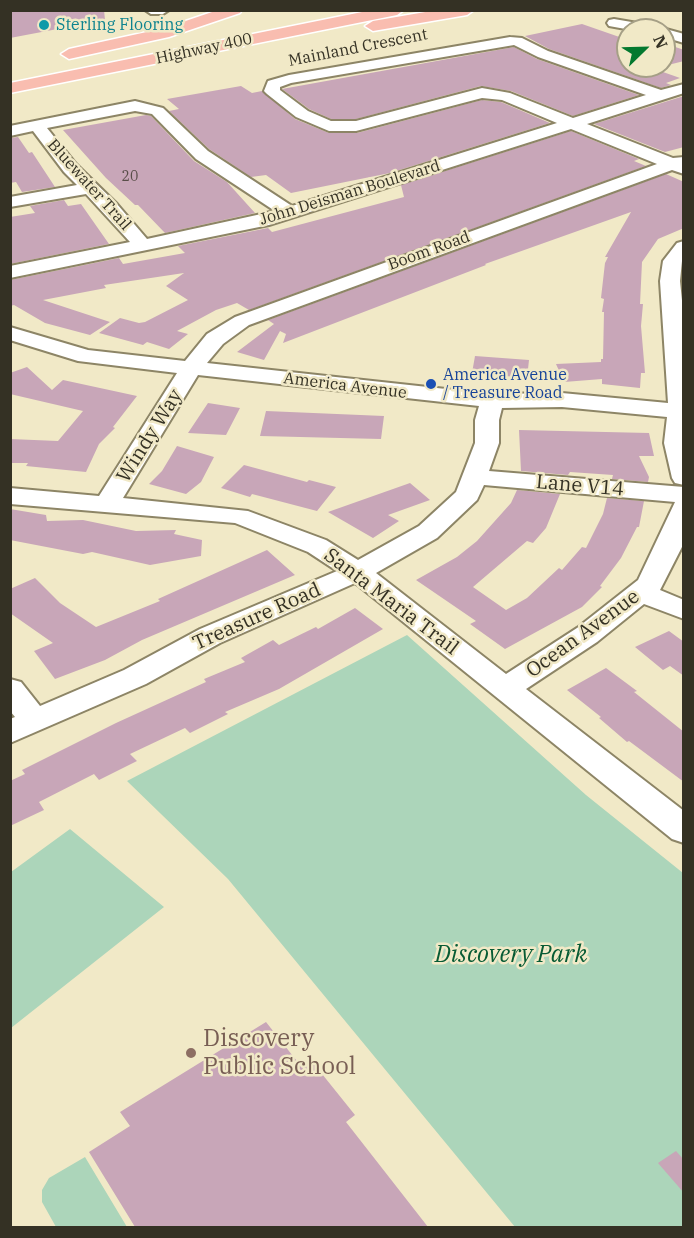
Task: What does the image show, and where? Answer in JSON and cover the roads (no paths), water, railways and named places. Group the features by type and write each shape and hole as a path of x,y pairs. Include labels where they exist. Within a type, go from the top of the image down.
{"highway":[{"path":"50,59 169,32 235,10"},
{"name":"Highway 400","path":"10,76 358,10"},
{"name":"Highway 400","path":"10,88 397,10"},
{"path":"126,66 467,10"}],"street":[{"path":"151,10 163,10"},
{"name":"Mainland Crescent","path":"572,124 504,96 482,93 459,97 356,126 329,126 302,114 272,91 273,84 289,79 517,41 543,54 660,95"},
{"name":"John Deisman Boulevard","path":"10,273 209,233 289,212 684,88"},
{"path":"10,131 135,106 157,111 202,155 289,212"},
{"path":"572,124 680,164"},
{"name":"Bluewater Trail","path":"37,126 88,188 111,208 142,245"},
{"name":"Boom Road","path":"191,368 215,339 242,321 263,312 680,164"},
{"path":"10,202 88,188"},
{"path":"684,248 674,261 670,281 682,411 676,443 684,478"},
{"name":"America Avenue","path":"16,340 86,356 492,401 562,400 682,411"},
{"name":"Windy Way","path":"107,503 191,368"},
{"name":"Treasure Road","path":"23,727 135,677 210,636 358,572 428,532 468,495 487,443 486,420 492,401"},
{"name":"Lane V14","path":"476,477 684,495"},
{"name":"Santa Maria Trail","path":"10,496 238,516 317,546 358,572 684,830"},
{"name":"Ocean Avenue","path":"505,689 587,635 650,584 684,507"},
{"path":"641,593 684,610"},
{"path":"10,689 23,727"}],"place":[{"name":"Sterling Flooring","path":"44,25"},
{"name":"America Avenue / Treasure Road","path":"431,384"},
{"name":"Discovery Public School","path":"191,1053"}],"park label":[{"name":"Discovery Park","path":"511,955"}]}
